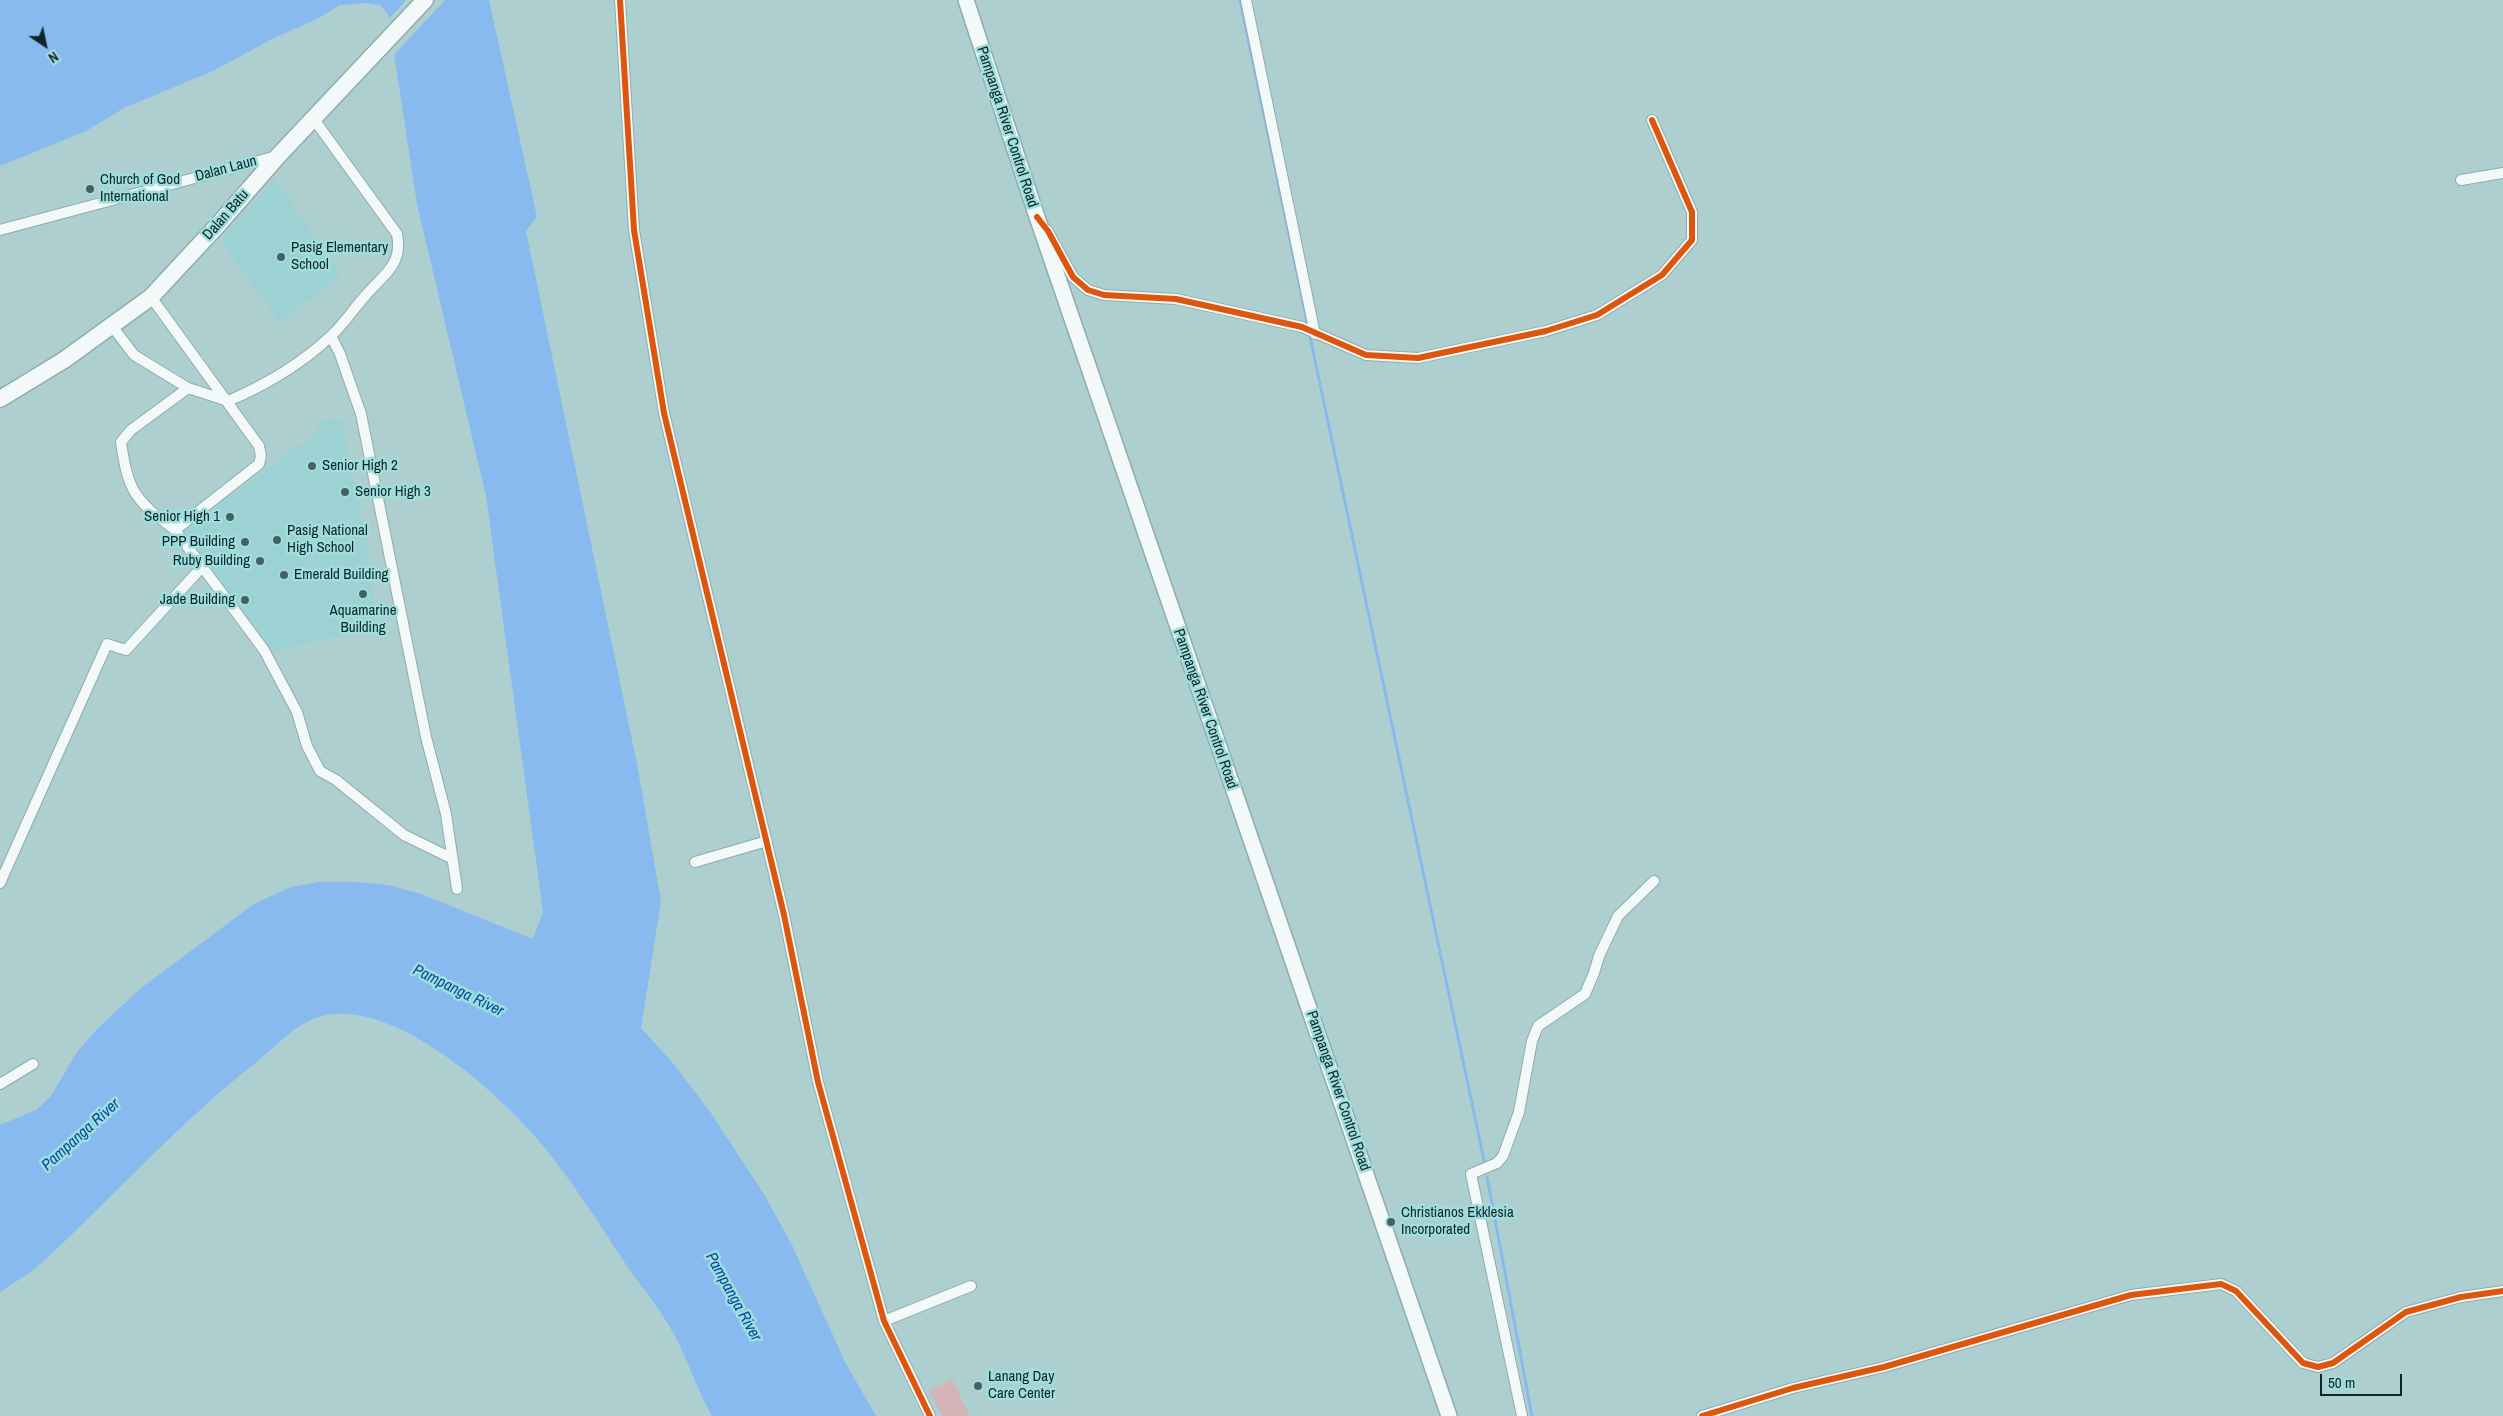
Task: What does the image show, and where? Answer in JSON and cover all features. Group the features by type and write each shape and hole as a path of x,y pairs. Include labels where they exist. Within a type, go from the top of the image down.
{"main road":[{"name":"Dalan Batu","path":"0,399 33,381 151,297 218,226 313,118 425,0"},
{"name":"Pampanga River Control Road","path":"966,0 1036,217 1449,1416"}],"street":[{"path":"620,0 634,230 664,413 767,841 818,1082 884,1321 930,1416"},
{"path":"1246,0 1309,331"},
{"path":"112,326 134,355 188,388 228,401 255,389 290,368 331,336 394,265 399,248 397,234 313,118"},
{"path":"1036,217 1048,231 1073,277 1088,290 1104,295 1176,299 1309,331 1366,355 1418,358 1546,331 1597,315 1662,275 1692,240 1692,212 1652,120"},
{"name":"Dalan Laun","path":"0,230 278,156"},
{"path":"2461,180 2503,173"},
{"path":"151,297 228,401 259,446 261,456 259,464 175,530"},
{"path":"331,336 340,354 361,414 426,737 446,814 451,858 458,888"},
{"path":"188,388 131,430 121,442 133,492 156,515 175,530 264,650 297,712 307,746 320,772 336,780 404,834 451,858"},
{"path":"0,883 108,644 126,650 202,567"},
{"path":"695,862 767,841"},
{"path":"1522,1416 1471,1174 1497,1163 1504,1156 1519,1112 1532,1041 1538,1026 1585,994 1594,974 1599,956 1618,916 1654,882"},
{"path":"0,1084 33,1064"},
{"path":"1702,1416 1793,1388 1884,1367 2131,1295 2222,1284 2236,1291 2303,1362 2318,1367 2333,1363 2406,1312 2461,1297 2503,1291"},
{"path":"884,1321 970,1286"}],"shaded area":[{"name":"Pasig Elementary School","path":"275,180 342,275 279,322 220,239"},
{"name":"Pasig National High School","path":"341,419 370,561 375,628 269,652 182,532 316,433 320,421"},
{"path":"952,1379 970,1416 942,1416 929,1390"}],"water":[{"name":"Pampanga River","path":"0,0 489,0 537,217 526,231 637,764 661,901 641,1028 672,1062 711,1113 765,1196 791,1243 846,1364 876,1416 712,1416 665,1318 625,1263 563,1171 521,1121 469,1073 439,1051 407,1032 375,1019 344,1014 316,1018 300,1026 286,1037 204,1106 49,1256 32,1271 0,1292 0,1125 36,1110 51,1096 77,1052 97,1029 141,988 254,904 291,887 319,882 388,885 421,894 533,939 543,912 486,496 417,204 388,14 380,5 366,3 340,5 319,18 274,38 213,71 124,108 86,131 0,166"}],"pier":[{"path":"406,0 445,0 392,57 387,21"}],"waterway":[{"path":"1240,0 1308,326"},
{"path":"1309,332 1485,1165"},
{"path":"1487,1177 1532,1416"}],"cycle path":[{"path":"620,0 634,230 664,413 784,915 818,1082 884,1321 930,1416"},
{"path":"1037,217 1048,231 1073,277 1088,290 1104,295 1176,299 1302,327 1366,355 1418,358 1546,331 1597,315 1662,275 1692,240 1692,212 1652,120"},
{"path":"1702,1416 1793,1388 1884,1367 2131,1295 2221,1284 2236,1291 2303,1363 2318,1367 2333,1363 2406,1312 2461,1297 2503,1291"}],"place":[{"name":"Church of God International","path":"90,189"},
{"name":"Pasig Elementary School","path":"281,257"},
{"name":"Senior High 2","path":"312,466"},
{"name":"Senior High 3","path":"345,492"},
{"name":"Senior High 1","path":"230,517"},
{"name":"Pasig National High School","path":"277,540"},
{"name":"PPP Building","path":"245,542"},
{"name":"Ruby Building","path":"260,561"},
{"name":"Emerald Building","path":"284,575"},
{"name":"Aquamarine Building","path":"363,594"},
{"name":"Jade Building","path":"245,600"},
{"name":"Christianos Ekklesia Incorporated","path":"1391,1222"},
{"name":"Lanang Day Care Center","path":"978,1386"}]}
